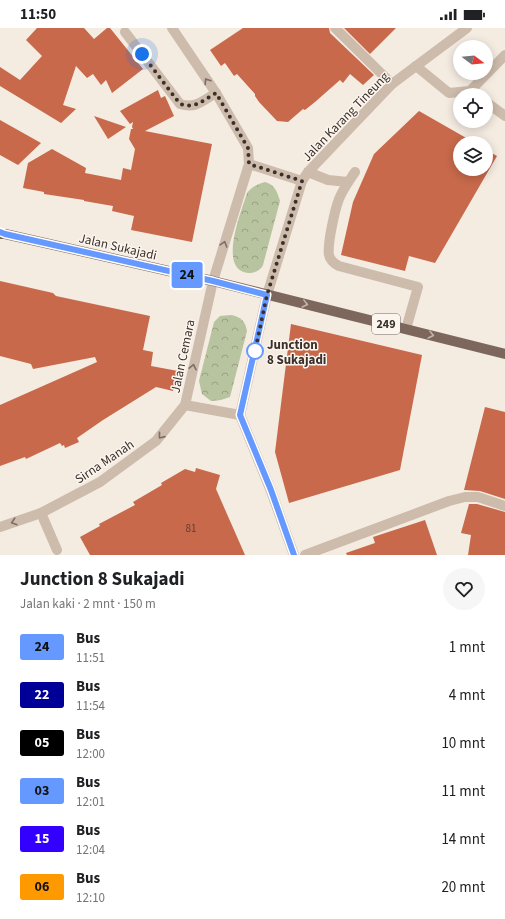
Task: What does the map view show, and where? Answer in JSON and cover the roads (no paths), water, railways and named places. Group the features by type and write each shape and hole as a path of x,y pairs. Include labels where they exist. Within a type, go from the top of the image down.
{"main road":[{"name":"Jalan Sukajadi","path":"2,233 213,281 505,354"}],"street":[{"path":"172,28 216,93 248,148 249,164 213,281"},
{"path":"335,28 392,84"},
{"name":"Jalan Karang Tineung","path":"267,295 302,181 308,172 392,84 467,28"},
{"path":"125,32 180,104 194,106 216,93"},
{"path":"477,88 505,55"},
{"path":"416,66 449,93 453,93"},
{"path":"493,107 505,116"},
{"name":"Jalan Karang Tineung","path":"249,164 302,181"},
{"path":"308,172 328,180 348,182"},
{"path":"355,172 339,200 329,240 329,255 334,263 339,266 418,287 406,329"},
{"name":"Jalan Cemara","path":"213,281 185,405 240,415"},
{"path":"267,295 240,415 271,490 294,555"},
{"name":"Sirna Manah","path":"0,527 41,514 100,482 156,441 185,405"},
{"path":"305,555 465,496 478,497 505,506"},
{"path":"41,514 57,550"}],"place":[{"name":"Junction 8 Sukajadi","path":"255,351"}]}
